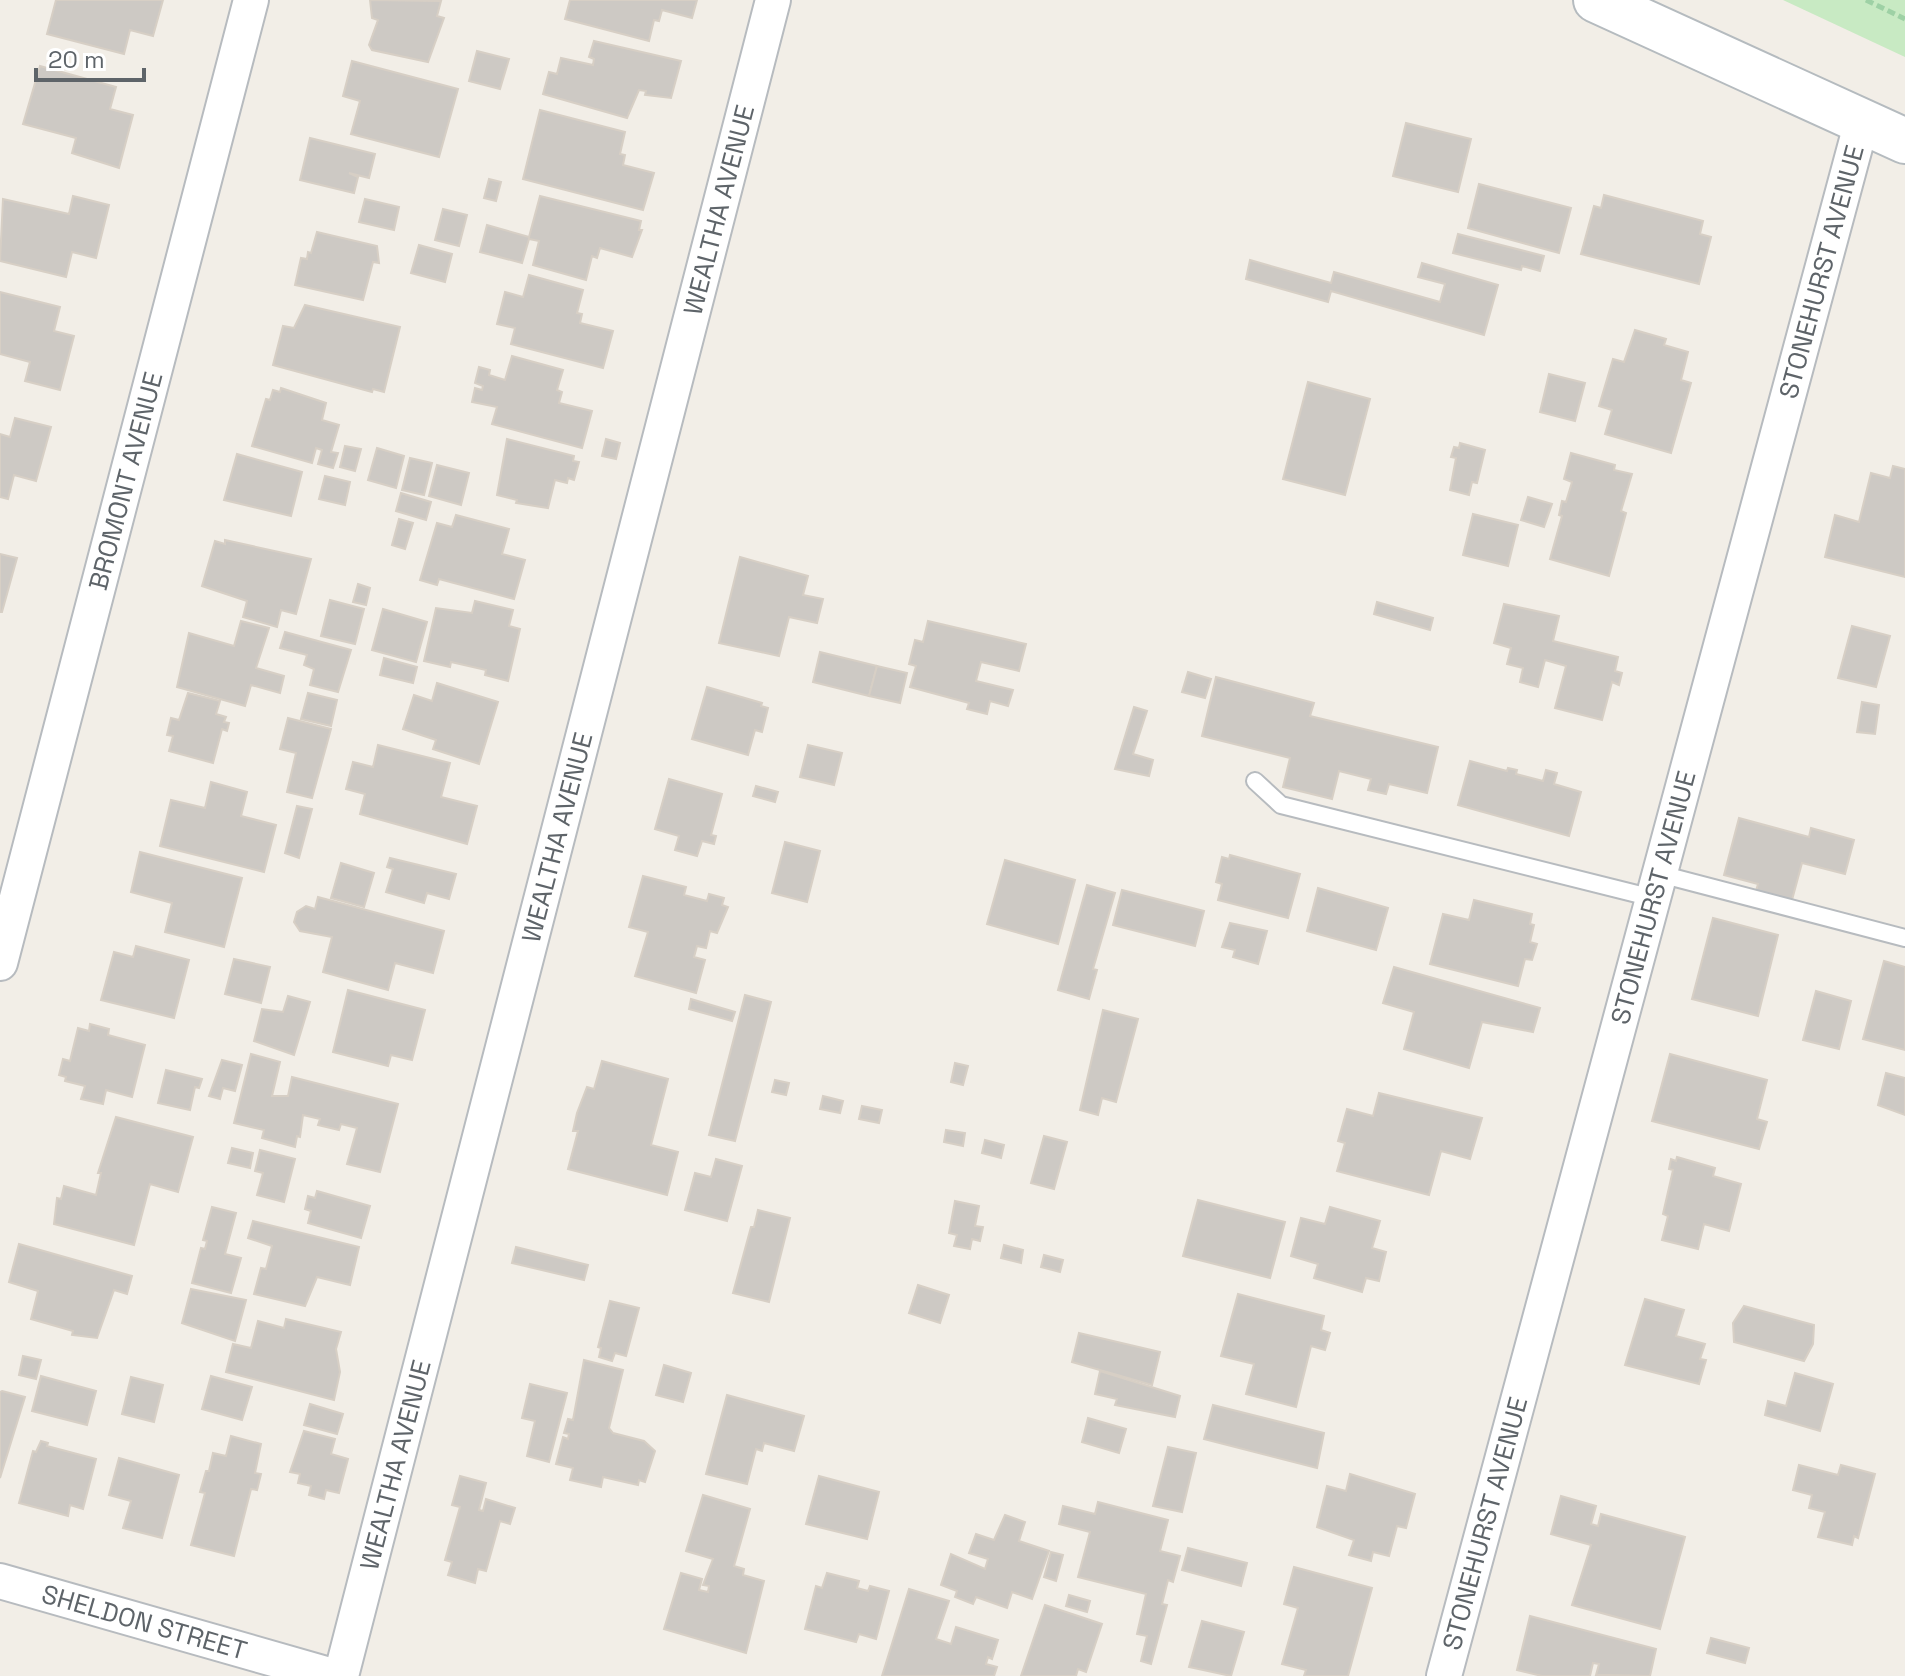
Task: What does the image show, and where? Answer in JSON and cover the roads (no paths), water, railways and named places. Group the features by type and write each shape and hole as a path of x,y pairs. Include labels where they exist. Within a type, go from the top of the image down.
{"main road":[{"path":"1596,0 1905,141"}],"street":[{"name":"BROMONT AVENUE","path":"0,963 251,0"},
{"name":"WEALTHA AVENUE","path":"341,1676 773,0"},
{"name":"STONEHURST AVENUE","path":"1444,1676 1862,121"},
{"name":"SHELDON STREET","path":"0,1581 333,1676"}],"lane":[{"path":"1255,781 1281,805 1905,938"}]}
